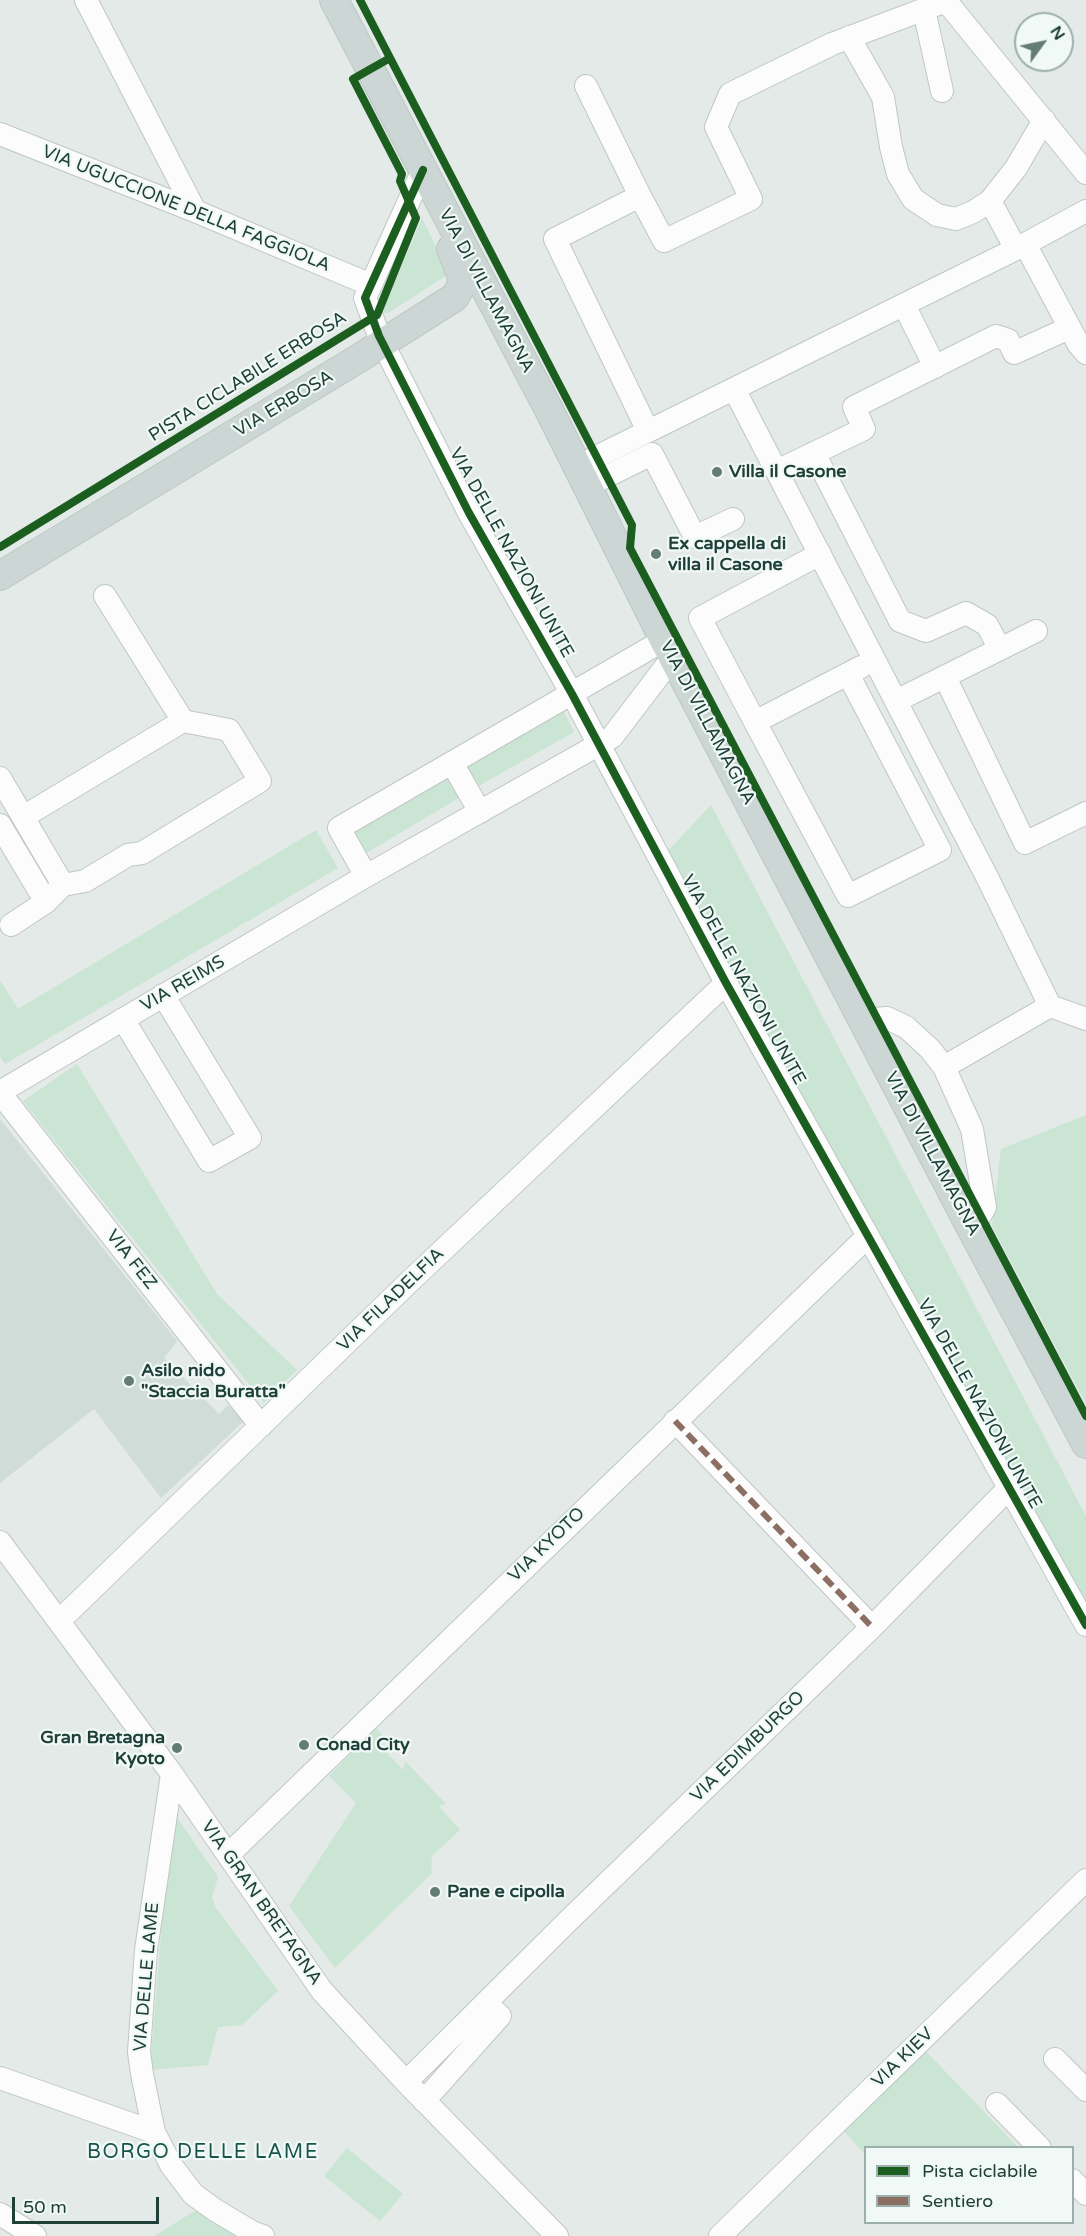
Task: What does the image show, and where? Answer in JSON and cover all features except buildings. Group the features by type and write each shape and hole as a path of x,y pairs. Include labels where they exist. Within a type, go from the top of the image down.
{"main road":[{"name":"VIA DI VILLAMAGNA","path":"334,0 582,476 668,649 1086,1444"},
{"name":"VIA ERBOSA","path":"7,565 383,343 455,297 462,284 461,274 424,173"}],"street":[{"path":"86,0 195,211"},
{"path":"586,86 663,242 751,199 716,127 730,94 832,44 945,1 1044,120 1083,163"},
{"path":"924,10 942,91"},
{"path":"849,37 883,97 898,174 913,199 937,215 956,219 990,201 1016,168 1044,120"},
{"name":"VIA UGUCCIONE DELLA FAGGIOLA","path":"0,134 195,211 371,285"},
{"path":"371,285 424,173"},
{"path":"640,196 555,239 648,431"},
{"path":"990,201 1086,353"},
{"path":"582,476 648,431 1020,247 1086,211"},
{"name":"VIA DELLE NAZIONI UNITE","path":"371,285 365,298 383,343 469,513 572,694 726,983 1086,1625"},
{"path":"904,304 935,367"},
{"path":"777,471 864,429 854,407 996,336 1008,340 1014,353 1069,328"},
{"path":"734,389 987,877 1050,1006 1086,1019"},
{"path":"814,453 900,621 926,631 966,612 987,625 1000,649"},
{"path":"582,476 652,454 695,537 734,519"},
{"path":"820,554 700,618 848,896 940,850 848,674"},
{"path":"105,596 183,721"},
{"path":"896,701 1036,631"},
{"path":"366,876 339,828 572,694 668,649"},
{"name":"VIA REIMS","path":"0,1093 366,876 612,737 668,649"},
{"path":"754,722 874,660"},
{"path":"945,677 1025,843 1086,813"},
{"path":"11,925 46,902 63,885 85,881 128,855 142,854 260,781 229,730 183,721 23,818"},
{"path":"452,763 480,812"},
{"path":"0,778 63,885"},
{"path":"0,825 46,902"},
{"name":"VIA FILADELFIA","path":"59,1621 415,1276 726,983"},
{"path":"123,1019 209,1161 250,1138 164,995"},
{"path":"944,1067 1050,1006"},
{"path":"862,1020 886,1018 906,1027 930,1048 944,1067 972,1129 985,1207 972,1230"},
{"name":"VIA FEZ","path":"0,1093 261,1426"},
{"name":"VIA KYOTO","path":"228,1855 868,1236"},
{"path":"675,1421 872,1627"},
{"name":"VIA EDIMBURGO","path":"405,2082 872,1627 1008,1489"},
{"name":"VIA GRAN BRETAGNA","path":"0,1542 172,1774 322,1991 423,2101 557,2236"},
{"name":"VIA DELLE LAME","path":"172,1774 148,1932 139,2052 154,2132 171,2165 193,2194 215,2210 263,2236"},
{"name":"VIA KIEV","path":"720,2236 1086,1880"},
{"path":"423,2101 500,2016 486,2002"},
{"path":"1055,2059 1086,2090"},
{"path":"0,2078 154,2132"},
{"path":"997,2104 1038,2146"},
{"path":"1074,2182 1086,2194"},
{"path":"0,2214 34,2236"}],"shaded area":[{"path":"0,1119 177,1341 164,1358 219,1414 228,1405 244,1421 161,1498 94,1409 0,1483"}],"green space":[{"path":"422,218 449,274 388,313 384,313 383,310"},
{"path":"561,705 574,732 475,788 461,764"},
{"path":"449,773 462,796 363,855 350,832"},
{"path":"711,805 1086,1516 1086,1608 665,854"},
{"path":"316,830 338,868 5,1064 0,1057 0,980 18,1009"},
{"path":"77,1064 217,1294 297,1370 264,1403 23,1101"},
{"path":"1086,1115 1086,1404 992,1226 1001,1149"},
{"path":"376,1728 382,1735 379,1744 403,1770 405,1761 446,1804 439,1806 460,1830 432,1856 431,1874 335,1968 289,1906 356,1803 329,1776"},
{"path":"171,1809 218,1877 212,1898 216,1908 278,1991 242,2025 218,2027 208,2065 150,2070"},
{"path":"918,2043 1017,2146 864,2146 864,2153 836,2123"},
{"path":"347,2148 403,2194 380,2221 324,2176"},
{"path":"198,2209 249,2236 154,2236"}],"marked path":[{"path":"675,1421 872,1627"}],"cycle path":[{"path":"360,0 632,525 630,548 1086,1416"},
{"name":"PISTA CICLABILE ERBOSA","path":"0,547 377,315 416,218 400,181 402,174 353,79 390,58"},
{"path":"423,170 365,298 379,336 469,513 572,694 726,983 1086,1625"}],"place":[{"name":"Villa il Casone","path":"717,472"},
{"name":"Ex cappella di villa il Casone","path":"656,554"},
{"name":"Asilo nido \"Staccia Buratta\"","path":"129,1381"},
{"name":"Conad City","path":"304,1745"},
{"name":"Gran Bretagna Kyoto","path":"177,1748"},
{"name":"Pane e cipolla","path":"435,1892"}],"district":[{"name":"BORGO DELLE LAME","path":"203,2153"}]}
